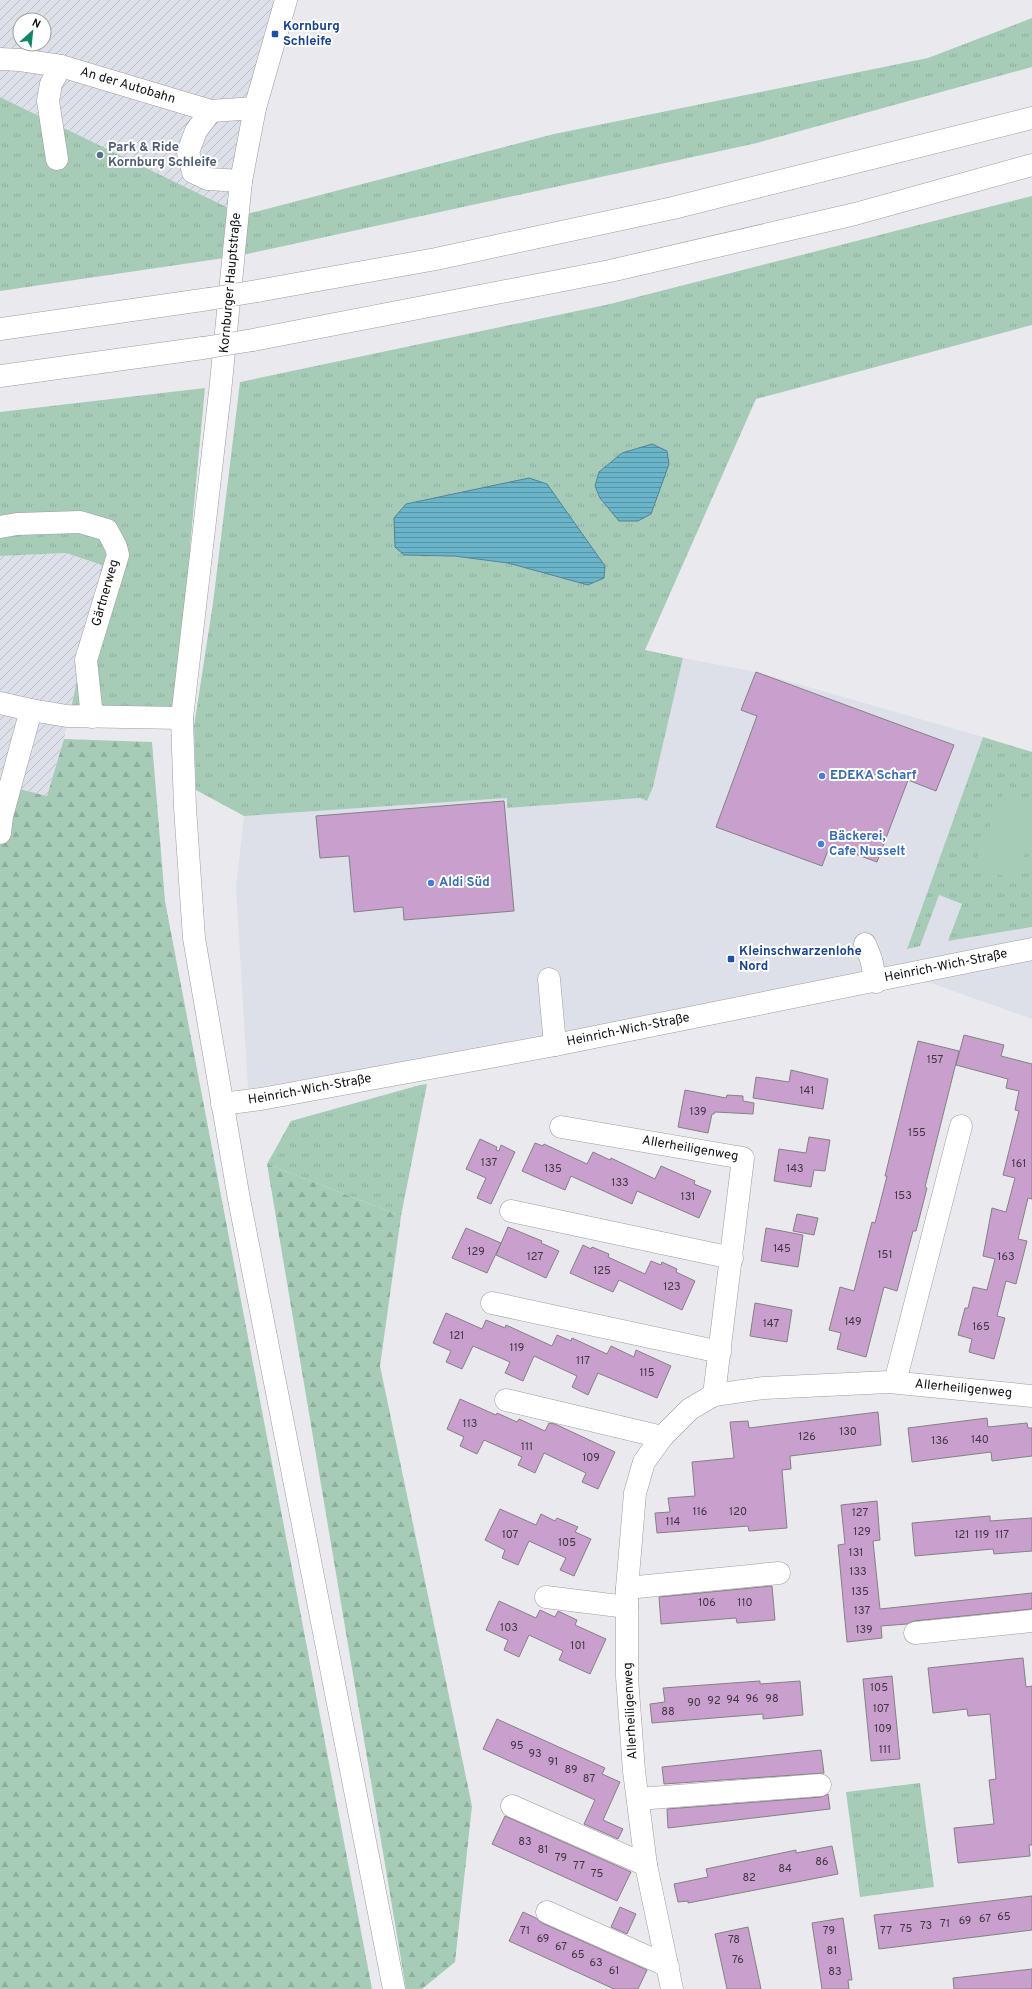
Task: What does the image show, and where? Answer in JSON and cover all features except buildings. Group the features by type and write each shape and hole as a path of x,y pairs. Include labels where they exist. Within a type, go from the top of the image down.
{"main road":[{"name":"Kornburger Hauptstraße","path":"286,0 255,108 241,181 220,392 182,718 185,808 194,938 222,1104 239,1199 394,1989"},
{"name":"An der Autobahn","path":"0,59 20,60 61,66 211,111 255,108"},
{"path":"57,159 48,101 51,84 61,66"},
{"path":"211,111 196,131 188,152 194,172 208,180 241,181"},
{"path":"0,329 210,299 436,259 665,209 1032,118"},
{"path":"0,376 254,340 610,271 855,214 1032,165"},
{"name":"Gärtnerweg","path":"0,527 17,524 80,522 107,530 116,547 118,555 86,660 92,717"},
{"path":"0,704 67,716 182,718"},
{"path":"0,833 2,816 31,710"},
{"path":"865,944 876,982"},
{"name":"Heinrich-Wich-Straße","path":"222,1104 261,1099 555,1045 876,982 1032,949"},
{"path":"549,979 555,1045"},
{"name":"Allerheiligenweg","path":"895,1382 961,1126"},
{"name":"Allerheiligenweg","path":"561,1127 743,1158 732,1258 714,1395"},
{"path":"511,1211 732,1258"},
{"path":"492,1303 720,1352"},
{"name":"Allerheiligenweg","path":"672,1989 646,1865 634,1772 627,1677 627,1597 634,1493 644,1462 662,1437 690,1409 714,1395 764,1388 895,1382 1032,1396"},
{"path":"506,1400 662,1437"},
{"path":"546,1597 627,1597 779,1573"},
{"path":"915,1633 1032,1621"},
{"path":"638,1799 820,1784"},
{"path":"512,1806 646,1865"},
{"path":"547,1912 668,1966"}],"shaded area":[{"path":"0,0 287,0 243,215 0,97"},
{"path":"66,553 102,565 64,739 47,796 0,784 0,556"},
{"path":"683,658 756,672 983,737 907,948 920,945 939,895 962,904 948,941 1032,927 1032,1019 928,982 542,1038 248,1089 236,887 244,816 508,798 507,808 640,798 647,801 653,787"}],"green space":[{"path":"1032,18 1032,67 757,143 238,256 0,291 0,97 243,215 554,134 928,58"},
{"path":"1032,196 1032,325 756,399 645,650 683,658 653,787 647,801 640,798 507,808 507,798 244,816 196,790 194,726 213,603 240,382 610,304","holes":["529,478 588,585 508,563 454,556 404,555"]},
{"path":"205,388 190,547 194,602 171,710 71,708 102,565 66,553 0,556 0,412"},
{"path":"983,737 1032,752 1032,927 948,941 962,904 939,895 920,946 907,949"},
{"path":"64,739 152,742 165,901 372,1989 0,1989 0,784 47,796"},
{"path":"1004,793 1032,805 1032,837 1014,881 974,864"},
{"path":"427,1084 401,1216 267,1164 291,1121"},
{"path":"267,1164 401,1216 380,1366 472,1806 455,1962 422,1989 406,1989"},
{"path":"920,1783 934,1887 860,1897 846,1792"}],"water":[{"path":"652,444 667,451 669,464 651,514 638,521 619,521 600,498 595,486 599,472 622,453"},
{"path":"529,478 547,484 605,566 604,578 588,585 508,563 454,556 404,555 395,547 394,518 406,504"}],"place":[{"name":"Kornburg Schleife","path":"275,34"},
{"name":"Park & Ride Kornburg Schleife","path":"100,155"},
{"name":"EDEKA Scharf","path":"822,776"},
{"name":"Bäckerei, Cafe Nusselt","path":"821,844"},
{"name":"Aldi Süd","path":"431,883"},
{"name":"Kleinschwarzenlohe Nord","path":"731,959"}]}
